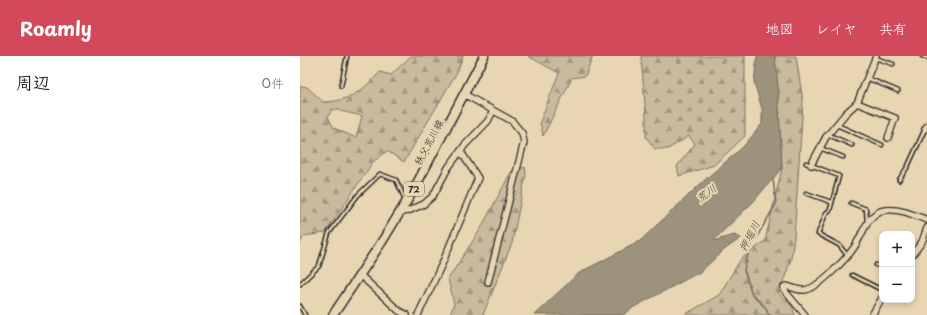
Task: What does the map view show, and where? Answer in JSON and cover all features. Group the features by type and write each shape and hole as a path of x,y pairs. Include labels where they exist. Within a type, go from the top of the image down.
{"main road":[{"name":"秩父荒川線","path":"333,315 406,202 484,56"}],"street":[{"path":"808,164 836,125 858,103 875,57"},
{"path":"464,94 512,121 522,133 524,142 488,282"},
{"path":"858,103 895,118 888,138"},
{"path":"400,212 408,211 424,204 433,196 448,168 465,145 488,122 493,111"},
{"path":"418,315 442,264 478,178 461,152"},
{"path":"804,315 784,290 784,287 786,286 804,291 823,280 848,255 875,214 884,210 894,210 927,220"},
{"path":"915,251 922,242 927,228"},
{"path":"360,275 399,311 407,315"},
{"path":"872,315 879,303"}],"lane":[{"path":"341,86 347,56"},
{"path":"922,56 927,58"},
{"path":"875,57 893,64"},
{"path":"866,78 898,91"},
{"path":"836,125 882,144"},
{"path":"898,180 908,166 926,128"},
{"path":"828,135 852,145"},
{"path":"819,148 843,157"},
{"path":"808,164 839,176 830,210 826,213 818,234 839,245 848,255"},
{"path":"300,284 319,266 325,242 329,233 358,195 380,174 396,180 406,202"},
{"path":"806,194 831,202"},
{"path":"851,203 866,209 868,223"},
{"path":"852,275 879,288"},
{"path":"300,306 305,315"}],"green space":[{"path":"411,56 463,56 457,72 404,162 387,151 373,162 325,233 304,236 300,244 300,86 307,87 323,102 332,101 340,100 355,94 380,72 391,75","holes":["332,109 362,116 356,138 334,128 328,117"]},
{"path":"528,56 593,56 585,76 572,78 543,136 540,122 559,73"},
{"path":"641,56 745,56 745,136 714,165 679,176 677,166 695,144 689,136 668,149 655,149 646,137 646,116"},
{"path":"775,56 796,56 803,102 794,238 791,259 779,294 792,306 795,315 684,315 719,295 741,259 765,241 782,168"},
{"path":"525,167 526,174 512,243 483,315 450,315 454,304 448,279 480,230 511,172"}],"water":[{"name":"荒川","path":"757,56 775,56 782,168 753,202 713,241 734,235 741,238 724,250 700,272 634,307 623,315 534,315 579,273 640,241 709,176 743,147 762,124 762,109 754,82"}],"waterway":[{"name":"押堀川","path":"769,315 766,308 752,294 744,270 749,250 776,204 773,179"}]}
